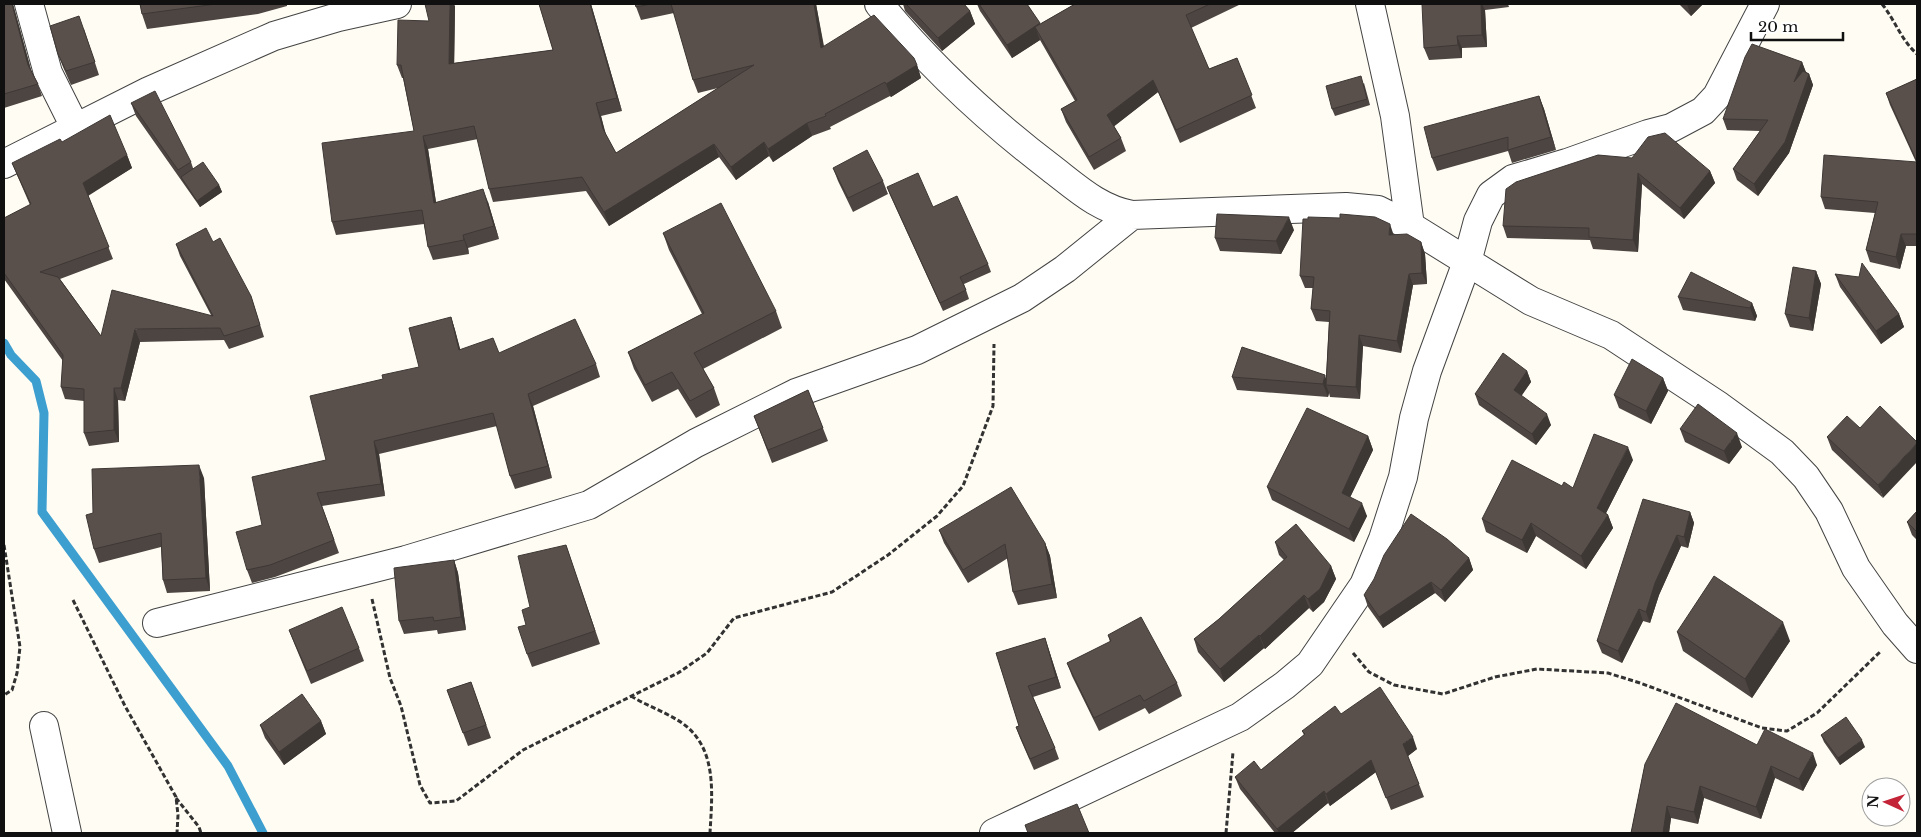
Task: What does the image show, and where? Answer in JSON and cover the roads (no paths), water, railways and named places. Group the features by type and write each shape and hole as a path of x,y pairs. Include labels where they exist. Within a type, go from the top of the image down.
{"street":[{"path":"29,4 48,73 76,128"},
{"path":"4,164 149,91 274,36 338,17 397,4"},
{"path":"879,4 909,40 966,98 1025,148 1099,204 1116,212 1132,215 1346,207 1378,210 1410,226 1531,300 1611,335 1719,406 1782,452 1806,477 1829,511 1856,568 1895,624 1917,649"},
{"path":"1370,4 1395,116 1410,226"},
{"path":"994,833 1240,717 1285,685 1310,664 1364,585 1383,539 1403,477 1414,418 1427,372 1467,262 1478,221 1491,195 1513,179 1671,128 1703,111 1717,96 1765,4"},
{"path":"157,623 406,560 589,505 696,443 796,393 917,350 988,313 1022,298 1065,270 1132,215"},
{"path":"44,726 67,833"}],"waterway":[{"path":"4,343 11,355 36,381 44,413 42,512 228,766 263,833"}]}
